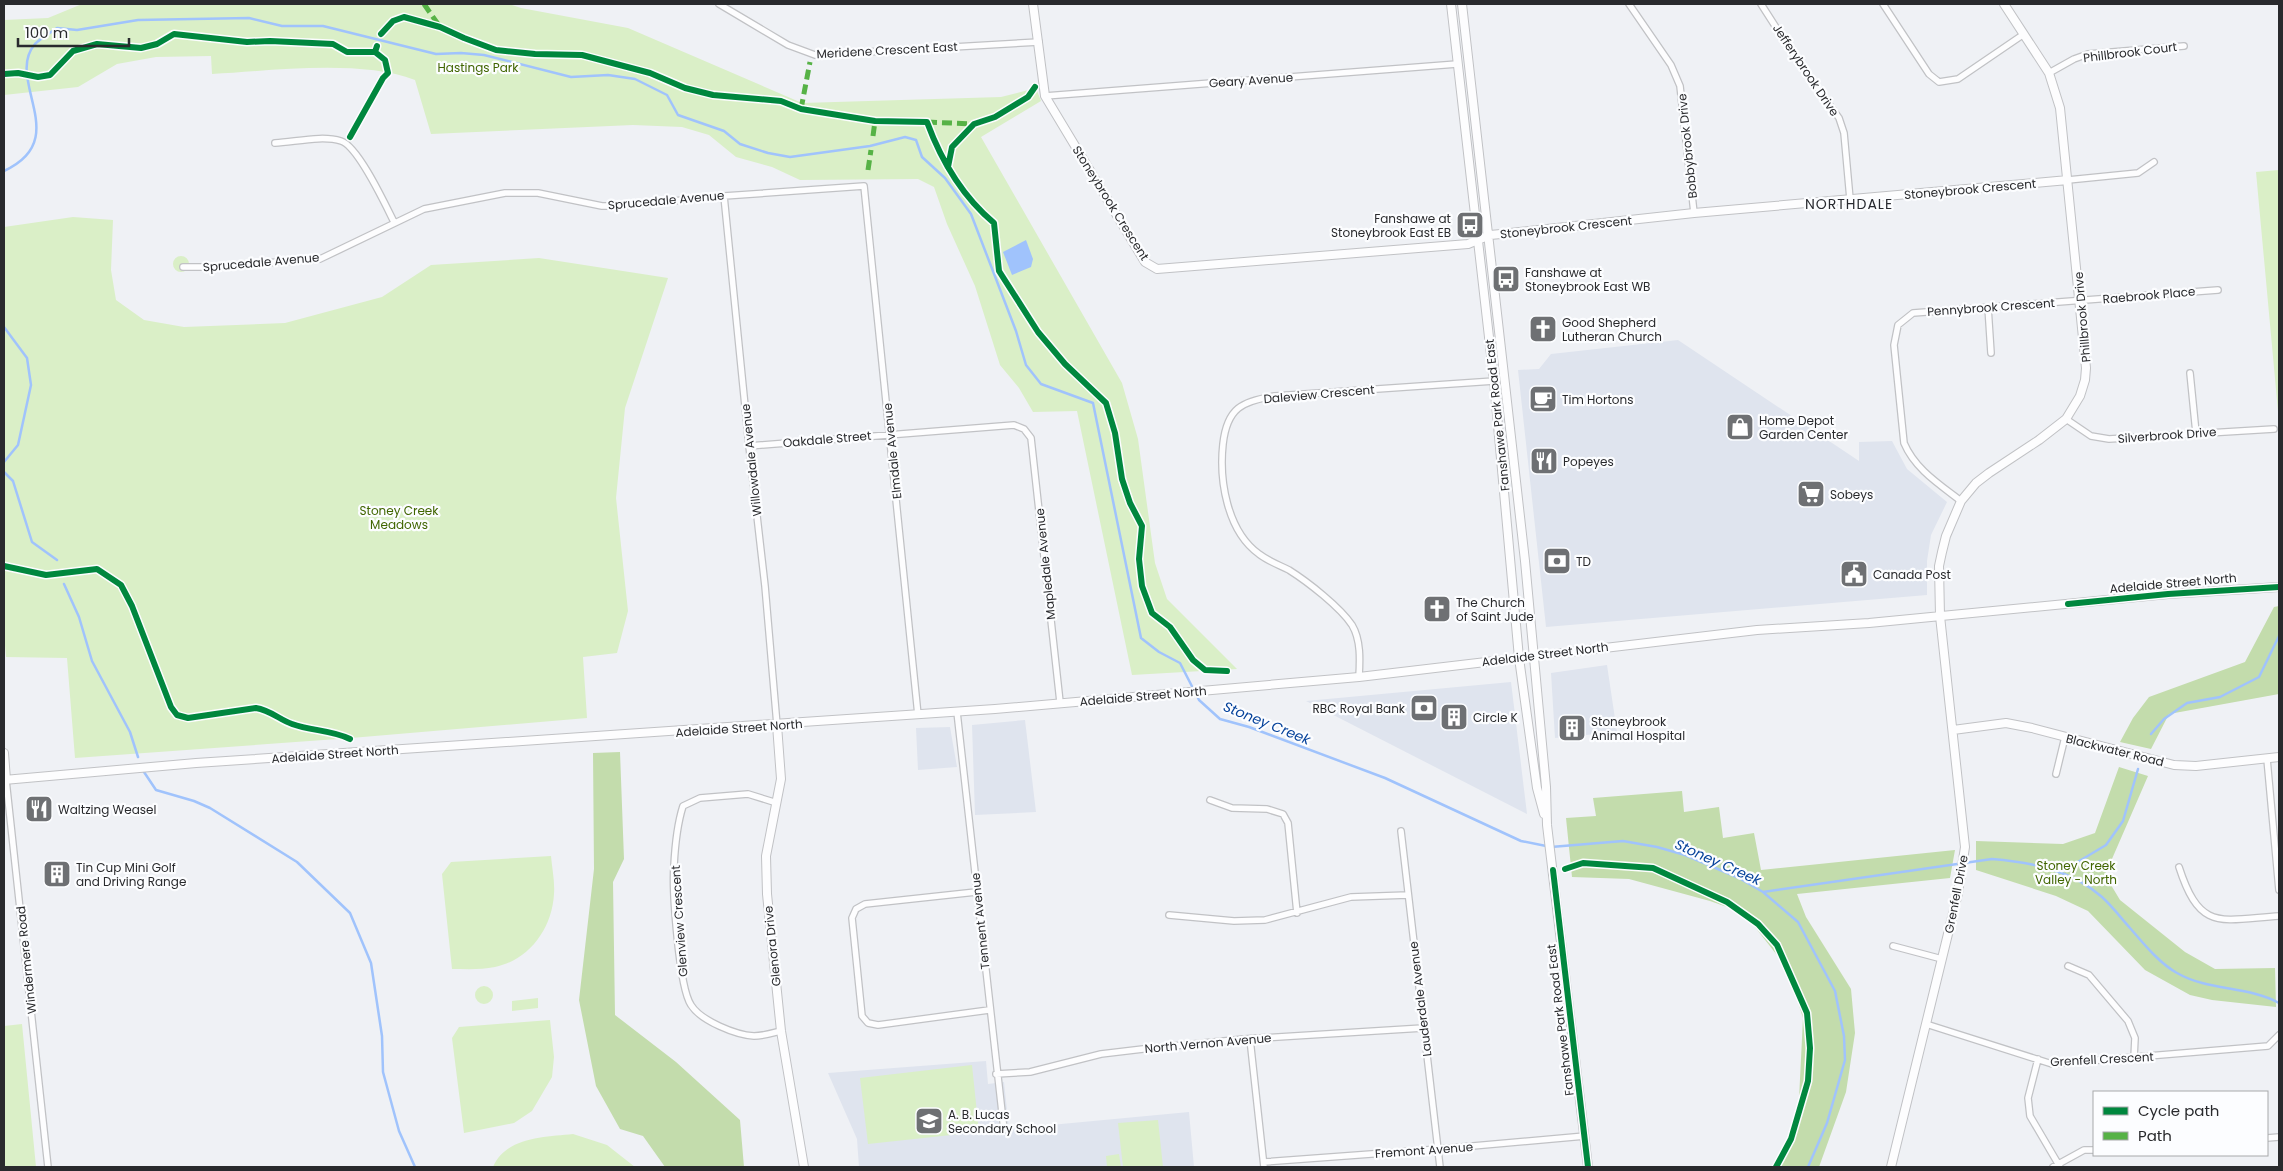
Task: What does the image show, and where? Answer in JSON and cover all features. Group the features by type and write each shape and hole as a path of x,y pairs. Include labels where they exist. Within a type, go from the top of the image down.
{"main road":[{"name":"Stoneybrook Crescent","path":"1033,4 1046,96 1145,262 1157,269 1468,244 1490,236 1694,214 2068,180"},
{"name":"Fanshawe Park Road East","path":"1451,4 1494,381 1519,658 1537,788 1547,825"},
{"name":"Fanshawe Park Road East","path":"1462,4 1490,236 1525,561 1546,787 1547,825 1588,1167"},
{"name":"Phillbrook Drive","path":"1940,616 1938,566 1946,536 1961,501 1976,483 1989,472 2039,440 2066,419 2074,409 2086,380 2080,300 2060,108 2049,73 2004,4"},
{"name":"Adelaide Street North","path":"5,780 196,763 777,725 1148,696 1360,677 1757,630 2279,586"},
{"name":"Grenfell Drive","path":"1891,1167 1963,871 1965,848 1940,616"},
{"name":"Blackwater Road","path":"1953,730 2006,723 2174,765 2196,766 2279,757"},
{"name":"Glenora Drive","path":"777,725 781,763 777,803 766,856 767,894 781,1031 804,1167"},
{"name":"Windermere Road","path":"4,753 5,780"}],"street":[{"name":"Meridene Crescent East","path":"719,4 726,6 788,45 815,55 1039,42"},
{"name":"Bobbybrook Drive","path":"1629,4 1671,65 1680,86 1694,214"},
{"name":"Jefferybrook Drive","path":"1761,4 1839,118 1844,132 1850,200"},
{"path":"1884,4 1929,74 1939,82 1958,79 2024,34"},
{"name":"Phillbrook Court","path":"2049,73 2074,59 2088,54 2184,46"},
{"name":"Geary Avenue","path":"1046,96 1457,64"},
{"path":"275,143 343,141 355,150 394,222"},
{"name":"Stoneybrook Crescent","path":"2068,180 2138,173 2154,162"},
{"name":"Sprucedale Avenue","path":"184,267 209,268 320,259 424,209 505,193 538,194 602,206 864,186"},
{"name":"Elmdale Avenue","path":"864,186 891,434 918,715"},
{"name":"Willowdale Avenue","path":"724,196 765,586 777,725"},
{"name":"Raebrook Place","path":"2080,300 2218,290"},
{"name":"Pennybrook Crescent","path":"1961,501 1924,472 1910,458 1904,443 1894,345 1898,325 1912,313 2080,300"},
{"path":"1988,307 1991,353"},
{"path":"2190,373 2196,433"},
{"name":"Daleview Crescent","path":"1360,677 1358,642 1351,624 1335,608 1290,571 1258,554 1238,532 1226,499 1221,460 1225,426 1236,409 1253,400 1275,396 1494,381"},
{"name":"Silverbrook Drive","path":"2066,419 2091,436 2109,439 2274,428"},
{"name":"Oakdale Street","path":"749,446 1014,425 1024,429"},
{"name":"Mapledale Avenue","path":"1024,429 1031,438 1060,702"},
{"name":"Tennent Avenue","path":"957,712 996,1074 1004,1130"},
{"path":"2056,774 2065,737"},
{"path":"2267,758 2279,890"},
{"name":"Windermere Road","path":"5,780 48,1167"},
{"name":"Glenview Crescent","path":"777,803 748,794 700,798 683,806 678,822 673,868 677,932 684,989 691,1005 707,1020 734,1031 754,1036 781,1031"},
{"path":"1210,800 1232,808 1267,809 1283,814 1288,822 1296,913"},
{"name":"Lauderdale Avenue","path":"1401,831 1440,1167"},
{"path":"2178,867 2185,887 2195,905 2209,916 2223,919 2279,916"},
{"path":"976,892 865,904 856,909 852,918 862,1016 868,1023 878,1025 989,1010"},
{"path":"1169,915 1234,921 1265,920 1351,897 1408,895"},
{"path":"1893,946 1942,959"},
{"path":"2068,966 2090,975 2128,1021 2135,1038 2134,1058"},
{"name":"Grenfell Crescent","path":"1926,1024 2052,1064 2268,1046 2279,1036"},
{"name":"North Vernon Avenue","path":"996,1074 1030,1072 1101,1054 1250,1039 1423,1028"},
{"path":"1250,1039 1264,1164"},
{"path":"2038,1060 2028,1098 2030,1116 2057,1166 2084,1150 2093,1150"},
{"name":"Fremont Avenue","path":"1264,1164 1585,1136"}],"shaded area":[{"path":"1678,340 1859,461 1859,442 1892,441 1907,469 1947,502 1931,535 1927,561 1927,595 1546,627 1518,370 1539,369 1551,354"},
{"path":"1607,665 1617,732 1555,738 1551,673"},
{"path":"1511,682 1527,814 1306,701"},
{"path":"1025,720 1036,812 975,815 972,725"},
{"path":"950,727 957,767 918,770 916,728"},
{"name":"A. B. Lucas Secondary School","path":"986,1061 988,1084 1004,1082 1009,1129 1189,1112 1194,1167 859,1167 857,1139 828,1073"}],"green space":[{"name":"Hastings Park","path":"82,4 509,4 521,8 628,28 802,103 1001,97 1036,88 1041,101 981,137 1122,383 1138,439 1155,563 1167,599 1237,669 1132,675 1077,411 1033,412 1019,388 1000,365 975,286 947,224 934,187 918,179 800,180 772,167 736,157 709,135 682,127 633,125 431,134 415,80 368,70 315,68 212,74 211,56 156,57 117,64 78,87 4,95 4,20 48,18"},
{"path":"2279,170 2279,422 2256,172"},
{"name":"Stoney Creek Meadows","path":"73,217 113,220 111,270 116,300 144,320 184,327 285,323 382,297 431,265 539,258 668,278 625,408 616,498 628,611 617,653 583,657 587,718 351,738 75,758 67,658 6,657 4,634 4,227"},
{"path":"178,256 184,256 189,261 187,270 178,272 173,267 173,261"},
{"path":"2279,606 2279,694 2169,714 2151,749 2120,742 2133,718 2149,697 2245,662 2274,607"},
{"path":"620,752 624,859 613,882 615,1015 676,1062 740,1120 744,1167 665,1167 643,1136 620,1129 596,1086 579,1000 594,869 593,753"},
{"name":"Stoney Creek Valley - North","path":"2119,767 2148,776 2105,875 2120,900 2185,952 2215,969 2275,968 2276,1007 2212,1000 2190,995 2145,970 2088,911 2056,896 1976,870 1976,841 2063,844 2095,833"},
{"path":"1682,791 1684,812 1719,807 1723,838 1754,833 1761,870 1955,850 1950,878 1797,894 1806,917 1851,989 1855,1033 1846,1092 1819,1167 1780,1167 1799,1099 1803,1018 1787,968 1744,913 1710,901 1629,879 1572,877 1566,818 1596,816 1593,798"},
{"path":"551,856 554,885 552,907 549,919 536,941 518,958 495,967 452,969 442,874 451,862"},
{"path":"484,986 490,989 493,995 490,1001 484,1004 478,1001 475,995 478,989"},
{"path":"538,998 538,1008 512,1011 512,1001"},
{"path":"550,1020 554,1057 552,1077 532,1111 514,1123 464,1133 452,1038 459,1027"},
{"path":"22,1024 36,1167 4,1167 4,1026"},
{"path":"972,1065 979,1132 868,1144 860,1078"},
{"path":"1158,1120 1163,1167 1123,1167 1118,1123"},
{"path":"573,1134 607,1145 635,1167 493,1167 499,1157 516,1144 538,1138"},
{"path":"1119,1154 1121,1167 1107,1167 1106,1156"}],"water":[{"path":"1026,240 1033,259 1031,267 1012,275 1003,252"}],"waterway":[{"name":"Stoney Creek","path":"4,171 24,158 34,143 36,126 27,75 28,58 35,44 57,28 77,30 138,20 249,18 282,26 323,26 436,54 461,53 484,55 571,77 608,75 635,79 667,95 678,115 724,131 740,144 768,153 790,157 870,146 905,137 916,140 922,157 945,178 971,214 1016,331 1026,365 1041,384 1093,403 1141,638 1159,652 1180,663 1199,700 1220,719 1249,727 1385,778 1521,841 1551,847 1623,841 1657,847 1685,855 1739,878 1763,892 1798,922 1835,991 1844,1036 1845,1060 1827,1123 1808,1167"},
{"name":"Stoney Creek","path":"4,327 27,358 31,385 18,445 4,462"},
{"path":"4,472 13,481 32,542 57,560"},
{"path":"64,584 79,617 92,661 130,732 138,757"},
{"path":"2151,734 2164,719 2187,703 2220,697 2259,677 2279,636"},
{"path":"142,769 156,790 194,801 210,808 297,862 350,913 371,963 382,1036 383,1072 399,1131 415,1167"},
{"path":"2054,869 2066,869 2106,845 2123,821 2138,769"},
{"path":"1763,892 1992,859 2036,865 2078,880 2102,897 2146,946 2170,969 2177,973 2202,983 2254,994 2279,1003"}],"marked path":[{"path":"424,4 440,27"},
{"path":"801,109 810,62"},
{"path":"873,136 875,121"},
{"path":"927,122 974,124"},
{"path":"868,170 871,150"}],"cycle path":[{"path":"381,34 393,21 404,17 440,27 496,50 535,54 582,55 650,73 685,88 713,95 781,101 801,109 875,121 927,122 939,150 954,177 972,202 994,223 999,271 1038,332 1065,364 1106,403 1115,433 1122,479 1130,503 1142,526 1139,559 1142,586 1152,613 1170,627 1193,660 1205,670 1227,671"},
{"path":"4,74 18,73 38,77 50,75 73,51 97,44 141,48 157,44 174,34 247,42 270,41 333,44 347,52 375,52 377,46"},
{"path":"350,137 383,78 388,73 385,60 375,52"},
{"path":"948,167 952,147 974,124 995,117 1028,97 1035,87"},
{"path":"4,566 46,575 97,569 121,585 132,606 171,707 177,715 188,718 256,708 292,724 350,739"},
{"path":"2068,604 2168,594 2279,587"},
{"path":"1565,869 1583,863 1653,868 1727,902 1758,924 1777,945 1807,1013 1810,1048 1808,1081 1791,1139 1776,1167"},
{"path":"1553,870 1588,1167"}],"place":[{"name":"Fanshawe at Stoneybrook East EB","path":"1470,225"},
{"name":"Fanshawe at Stoneybrook East WB","path":"1506,279"},
{"name":"Good Shepherd Lutheran Church","path":"1543,329"},
{"name":"Tim Hortons","path":"1543,399"},
{"name":"Home Depot Garden Center","path":"1740,427"},
{"name":"Popeyes","path":"1544,461"},
{"name":"Sobeys","path":"1811,494"},
{"name":"TD","path":"1557,561"},
{"name":"Canada Post","path":"1854,574"},
{"name":"The Church of Saint Jude","path":"1437,609"},
{"name":"RBC Royal Bank","path":"1424,708"},
{"name":"Circle K","path":"1454,717"},
{"name":"Stoneybrook Animal Hospital","path":"1572,728"},
{"name":"Waltzing Weasel","path":"39,809"},
{"name":"Tin Cup Mini Golf and Driving Range","path":"57,874"},
{"name":"A. B. Lucas Secondary School","path":"929,1121"}],"district":[{"name":"NORTHDALE","path":"1849,204"}]}
